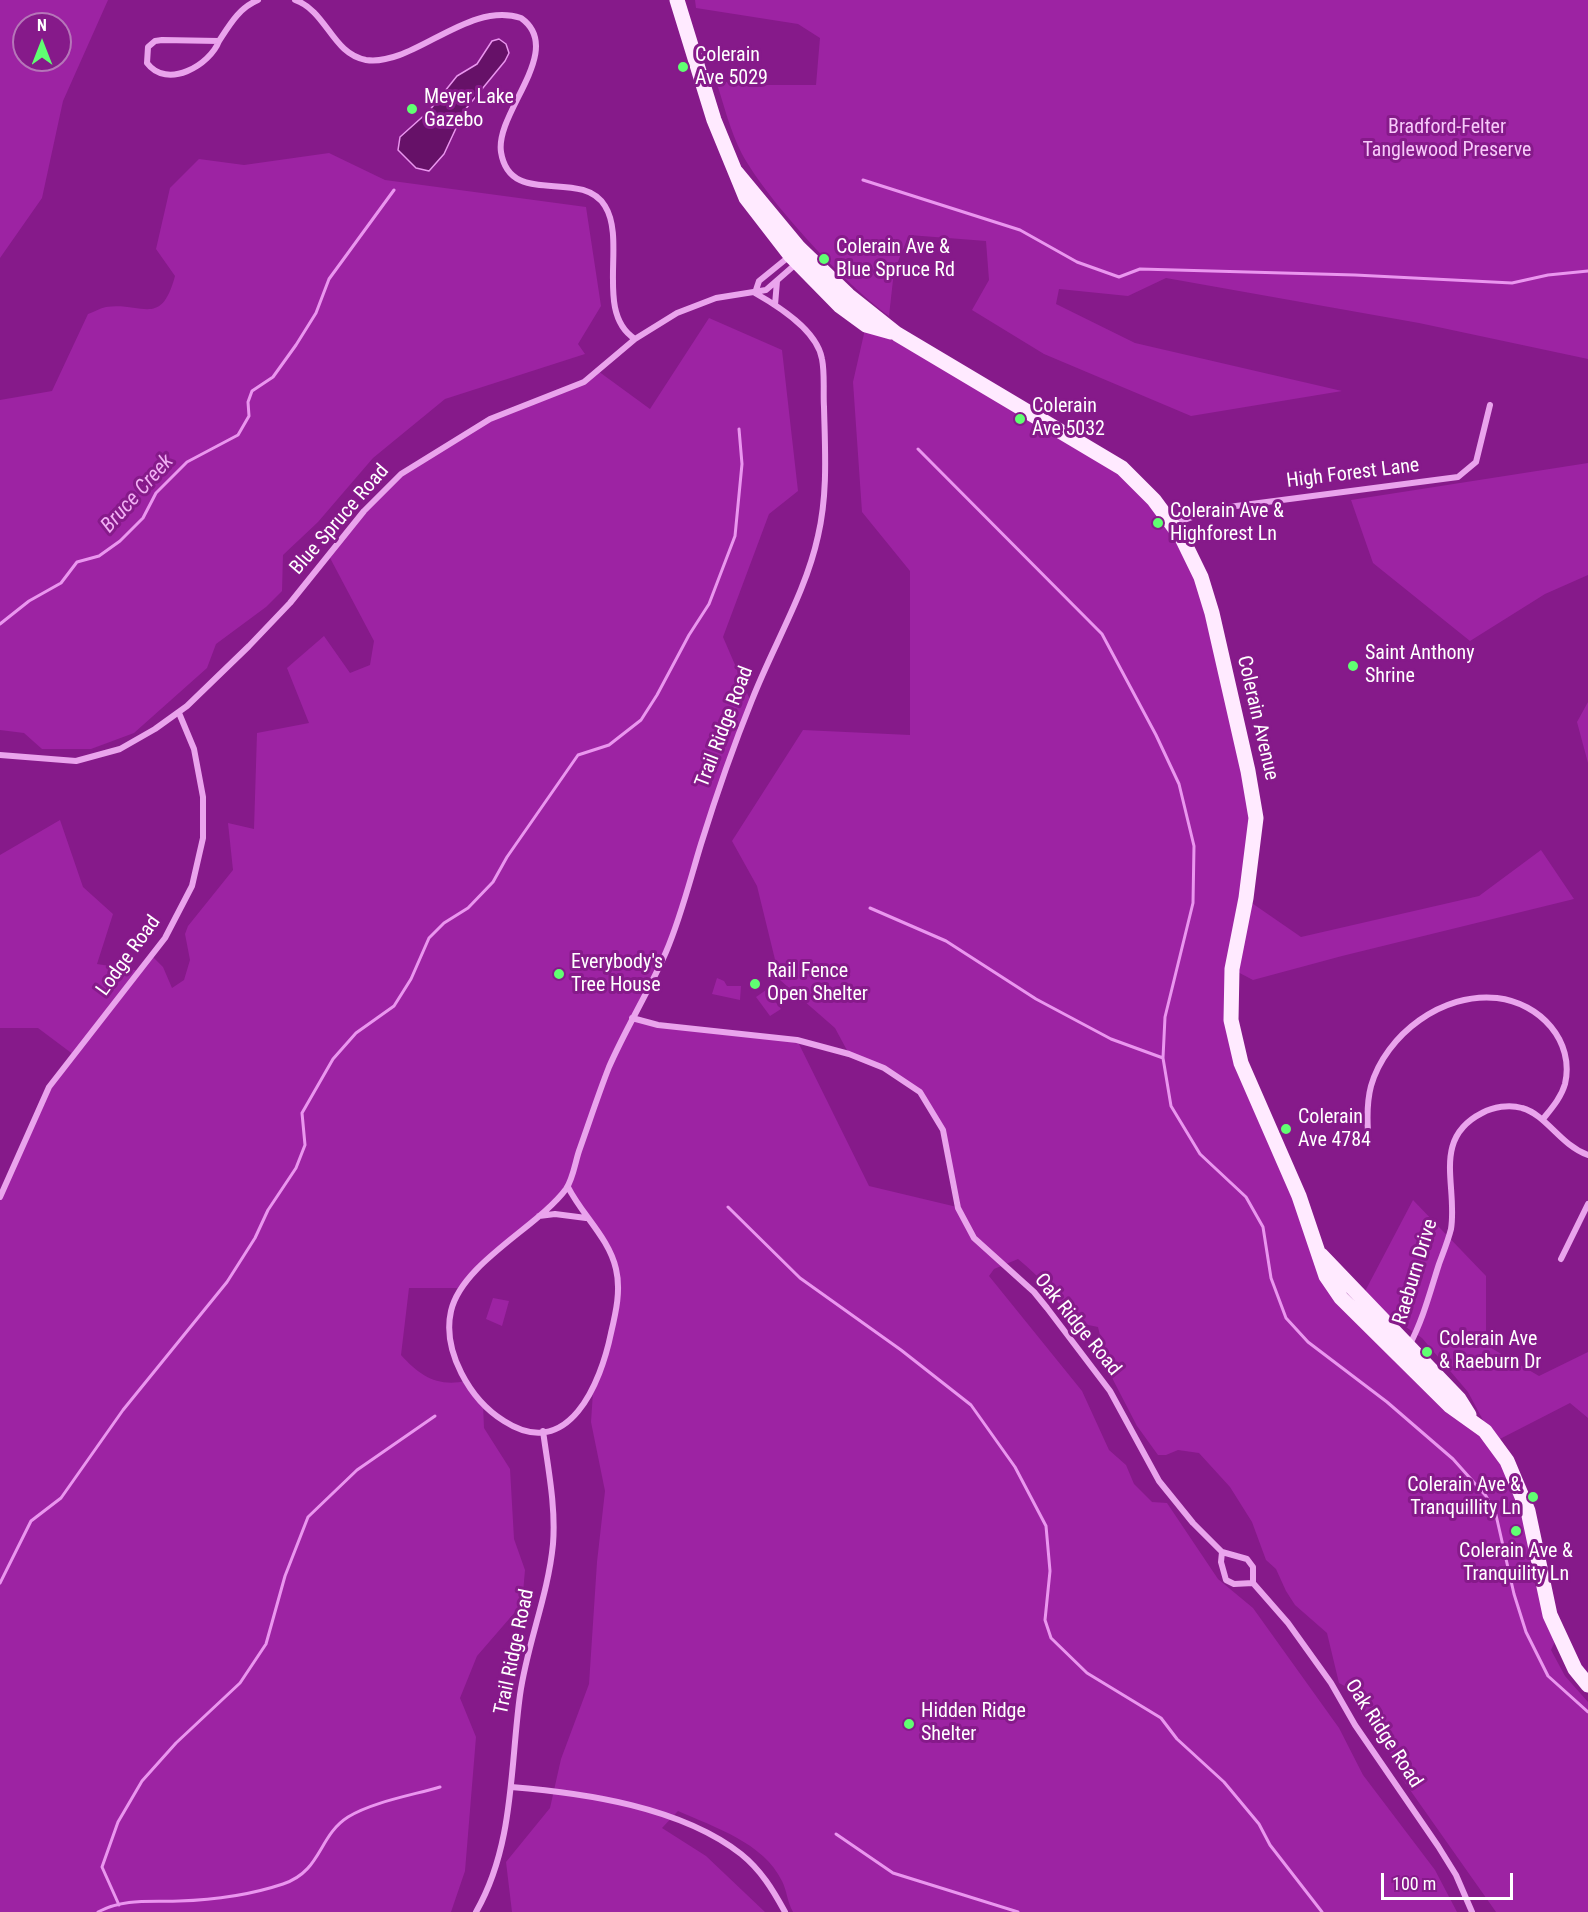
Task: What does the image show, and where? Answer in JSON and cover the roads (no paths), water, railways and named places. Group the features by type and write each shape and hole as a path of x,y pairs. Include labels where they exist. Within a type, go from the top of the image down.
{"main road":[{"name":"Colerain Avenue","path":"677,0 714,120 736,172 798,255 840,306 866,325 897,334 1104,456 1140,485 1173,525 1201,577 1212,614 1248,771 1256,818 1246,898 1232,969 1230,998 1235,1044 1241,1063 1299,1196 1326,1276 1341,1298 1402,1360 1450,1406 1472,1420 1494,1442 1517,1481 1528,1511 1551,1616 1575,1669 1588,1685"},
{"name":"Colerain Avenue","path":"1317,1251 1366,1305 1459,1399 1472,1420"}],"street":[{"path":"219,40 155,41 146,52 147,63 160,73 180,73 192,69 210,57 235,17 258,0"},
{"path":"295,0 314,11 346,50 366,60 394,56 448,22"},
{"path":"473,12 492,10 512,13 531,29 535,58 503,133 503,158 515,176 523,182 543,187 578,188 594,194 604,204 610,223 614,296 618,316 629,335 635,339"},
{"path":"755,293 759,281 798,255"},
{"name":"Blue Spruce Road","path":"0,755 76,761 100,757 120,749 179,713 290,603 364,511 401,474 490,419 584,381 635,339 696,304 743,292 755,293 766,290 777,281 798,255"},
{"path":"775,305 777,281"},
{"name":"Trail Ridge Road","path":"476,1912 493,1875 503,1838 511,1787 521,1685 546,1584 553,1541 551,1495 543,1431 523,1430 505,1422 472,1392 453,1349 450,1320 456,1299 470,1278 505,1244 539,1216 568,1186 599,1094 676,926 719,790 751,702 810,565 822,517 825,468 821,354 808,335 775,305 755,293"},
{"name":"High Forest Lane","path":"1173,525 1213,509 1458,477 1467,472 1476,462 1490,405"},
{"name":"Lodge Road","path":"0,1197 40,1100 165,938 192,886 203,838 203,797 194,748 179,713"},
{"path":"1368,1132 1367,1105 1372,1084 1381,1063 1400,1038 1413,1025 1448,1004 1482,998 1515,1002 1532,1011 1554,1028 1566,1055 1564,1086 1543,1119"},
{"name":"Oak Ridge Road","path":"632,1018 658,1025 808,1043 884,1068 920,1092 943,1130 958,1208 974,1238 1034,1292 1047,1308 1110,1391 1159,1481 1193,1523 1222,1552 1247,1559 1252,1567 1253,1583 1288,1623 1331,1683 1367,1743 1456,1875 1472,1912"},
{"name":"Raeburn Drive","path":"1402,1360 1419,1328 1451,1228 1449,1157 1458,1134 1475,1116 1498,1107 1523,1108 1543,1119 1560,1139 1588,1155"},
{"path":"543,1431 566,1422 585,1406 605,1361 615,1317 618,1290 616,1266 611,1251 586,1218 568,1186"},
{"path":"1561,1259 1588,1204"},
{"path":"539,1216 555,1214 586,1218"},
{"path":"1222,1552 1221,1562 1226,1580 1234,1584 1253,1583"},
{"path":"511,1787 615,1802 677,1821 714,1838 754,1866 774,1892 785,1912"}],"waterway":[{"path":"863,180 1020,230 1077,262 1119,277 1140,269 1355,275 1512,283 1548,275 1588,271"},
{"name":"Bruce Creek","path":"0,624 29,601 61,583 77,562 99,556 120,541 143,518 156,493 187,462 238,435 249,416 248,402 252,391 273,377 296,345 316,313 329,279 394,190"},
{"path":"0,1583 31,1521 61,1498 123,1410 227,1282 255,1238 268,1210 296,1168 305,1145 302,1113 333,1059 356,1033 394,1006 411,979 429,938 444,923 468,908 493,882 507,857 578,755 609,745 641,720 709,604 735,536 742,464 739,429"},
{"path":"918,449 1102,634 1156,735 1179,784 1194,846 1193,903 1165,1017 1163,1058 1171,1106 1200,1154 1246,1197 1263,1227 1271,1278 1286,1318 1308,1342 1387,1402 1453,1459 1486,1496 1496,1515 1514,1594 1526,1632 1548,1676 1588,1712"},
{"path":"870,908 946,941 1036,999 1111,1039 1163,1058"},
{"path":"728,1207 800,1278 901,1350 971,1405 1015,1467 1046,1526 1050,1571 1045,1620 1051,1638 1087,1673 1161,1718 1177,1739 1224,1782 1259,1824 1270,1845 1322,1912"},
{"path":"119,1905 102,1867 118,1822 142,1781 176,1743 240,1683 266,1644 285,1576 308,1517 357,1470 435,1416"},
{"path":"98,1912 128,1903 218,1898 283,1884 305,1871 338,1825 348,1817 381,1803 440,1787"},
{"path":"836,1834 893,1873 1018,1912"}],"place":[{"name":"Colerain Ave 5029","path":"683,67"},
{"name":"Meyer Lake Gazebo","path":"412,109"},
{"name":"Colerain Ave & Blue Spruce Rd","path":"824,259"},
{"name":"Colerain Ave 5032","path":"1020,419"},
{"name":"Colerain Ave & Highforest Ln","path":"1158,523"},
{"name":"Saint Anthony Shrine","path":"1353,666"},
{"name":"Everybody's Tree House","path":"559,974"},
{"name":"Rail Fence Open Shelter","path":"755,984"},
{"name":"Colerain Ave 4784","path":"1286,1129"},
{"name":"Colerain Ave & Raeburn Dr","path":"1427,1352"},
{"name":"Colerain Ave & Tranquillity Ln","path":"1533,1497"},
{"name":"Colerain Ave & Tranquility Ln","path":"1516,1531"},
{"name":"Hidden Ridge Shelter","path":"909,1724"}],"park label":[{"name":"Bradford-Felter Tanglewood Preserve","path":"1447,140"}]}
